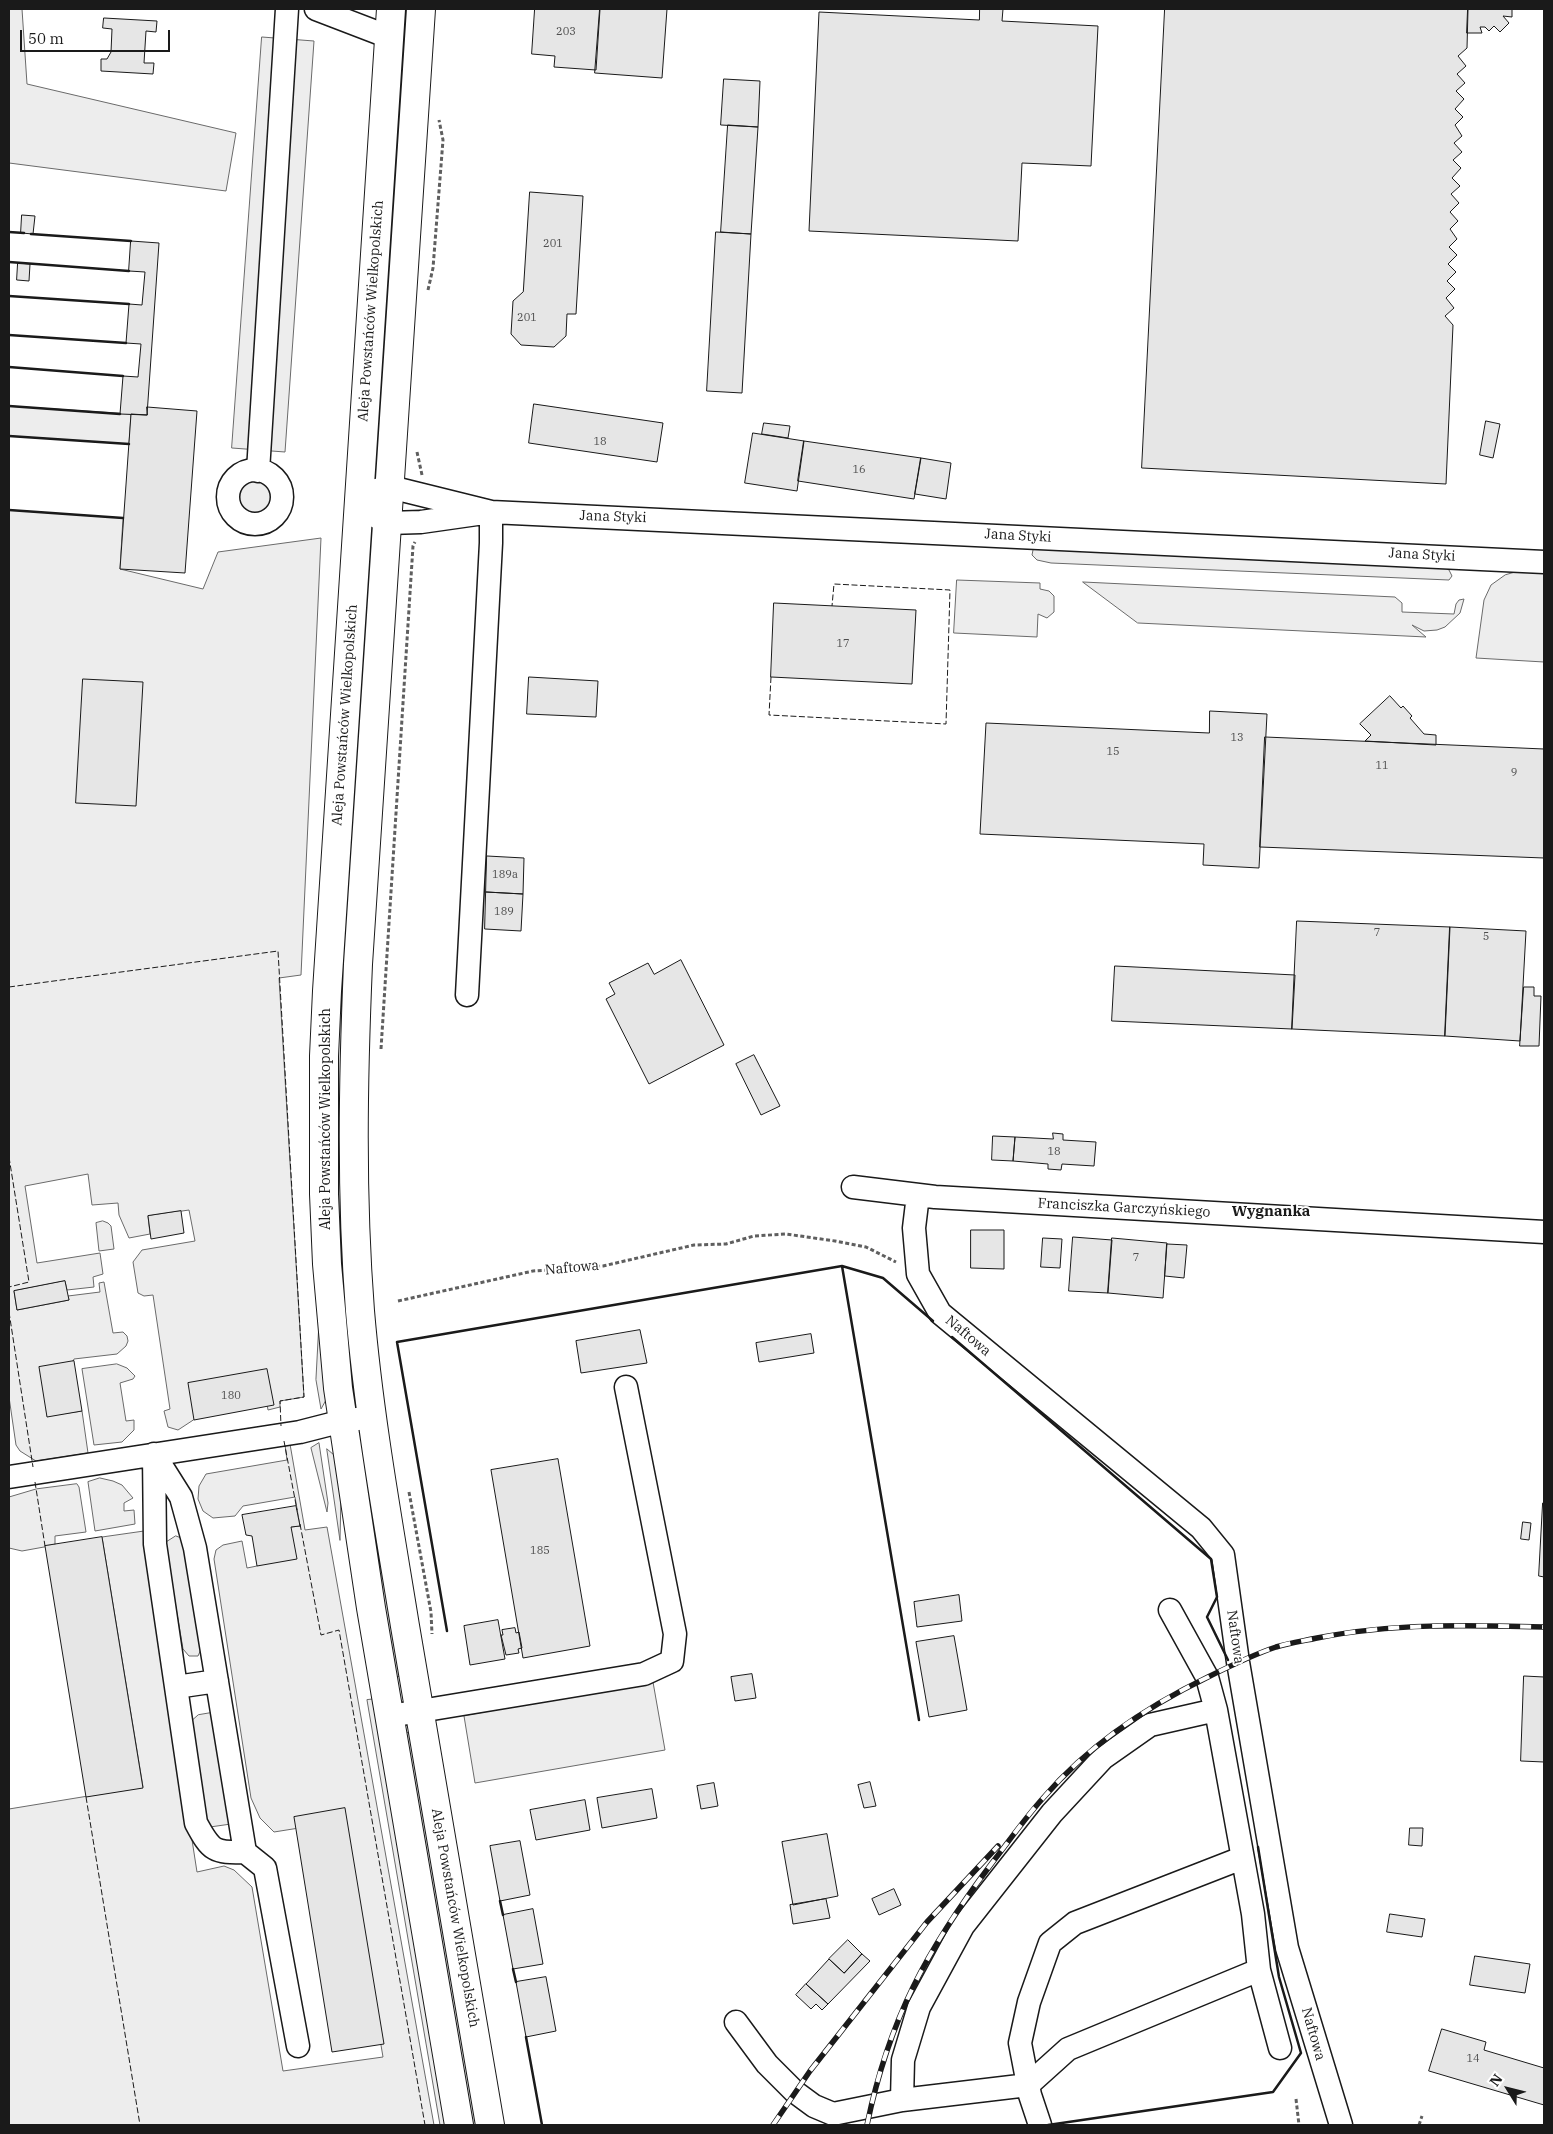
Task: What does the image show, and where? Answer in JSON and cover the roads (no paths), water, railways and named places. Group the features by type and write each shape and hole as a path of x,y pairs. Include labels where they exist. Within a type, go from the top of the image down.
{"main road":[{"name":"Aleja Powstańców Wielkopolskich","path":"391,9 327,990 324,1075 324,1194 327,1264 343,1421 390,1716 459,2125"},
{"name":"Aleja Powstańców Wielkopolskich","path":"421,9 358,964 353,1107 354,1203 360,1310 372,1417 419,1711 490,2125"}],"street":[{"path":"258,471 287,9"},
{"path":"316,9 389,37"},
{"path":"388,524 371,514 359,502 376,490 390,487"},
{"name":"Jana Styki","path":"390,487 491,512"},
{"path":"467,995 492,543 491,512"},
{"name":"Jana Styki","path":"388,524 421,522 491,512 1544,562"},
{"name":"Franciszka Garczyńskiego","path":"853,1187 918,1195 1544,1232"},
{"name":"Naftowa","path":"918,1195 914,1228 918,1274 940,1313 1201,1528 1223,1555 1238,1662 1287,1948 1341,2125"},
{"path":"390,1716 644,1674 672,1661 675,1634 626,1387"},
{"path":"9,1474 300,1432 343,1421 372,1417"},
{"path":"154,1454 181,1497 195,1548 245,1852"},
{"path":"154,1454 155,1544 196,1823 208,1844 223,1852 245,1852 265,1868 298,2046"},
{"path":"1170,1610 1207,1677 1216,1710 1253,1914 1259,1970 1280,2048"},
{"path":"176,1687 217,1681"},
{"path":"902,2100 903,2060 919,2007 963,1926 1052,1813 1103,1758 1150,1725 1216,1710"},
{"path":"1040,2125 1028,2085 1020,2042 1029,2002 1050,1942 1075,1923 1242,1858"},
{"path":"736,2022 767,2064 795,2092 814,2106 833,2114 902,2100 1028,2085 1068,2049 1259,1970"}],"railway":[{"path":"867,2125 876,2087 899,2018 913,1986 948,1925 992,1863 1037,1805 1061,1778 1099,1744 1141,1714 1185,1689 1250,1657 1286,1644 1345,1633 1402,1627 1544,1627"},
{"path":"773,2125 810,2071 927,1922 998,1846"}],"district":[{"name":"Wygnanka","path":"1271,1212"}]}
